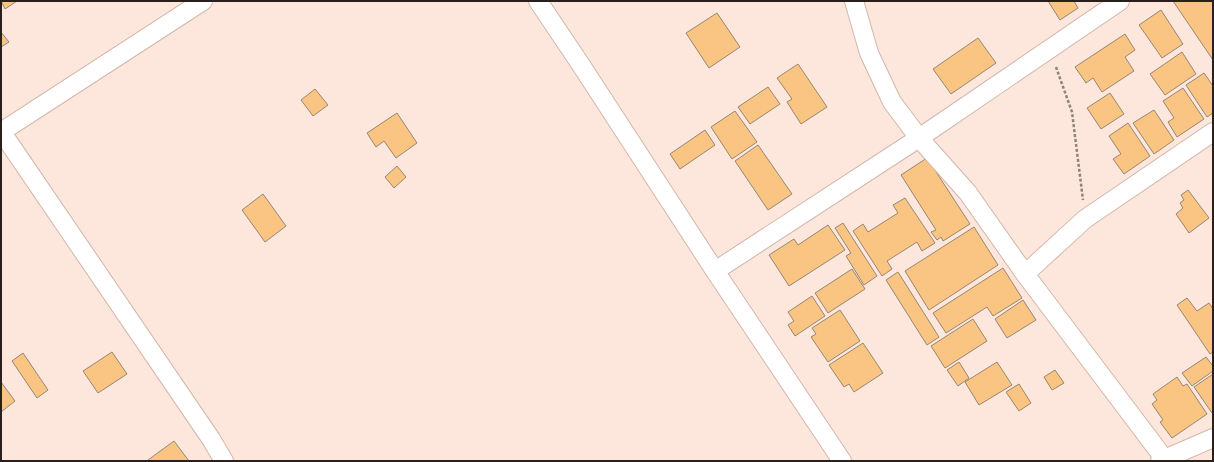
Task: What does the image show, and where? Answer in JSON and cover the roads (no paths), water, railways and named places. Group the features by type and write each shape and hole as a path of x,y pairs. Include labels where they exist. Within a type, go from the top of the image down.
{"street":[{"path":"203,1 1,132 211,439 224,461"},
{"path":"538,1 842,461"},
{"path":"854,1 869,53 892,102 919,138 968,193 1025,274 1163,460 1213,438"},
{"path":"715,271 919,138 1120,1"},
{"path":"1025,274 1085,218 1213,132"}]}
